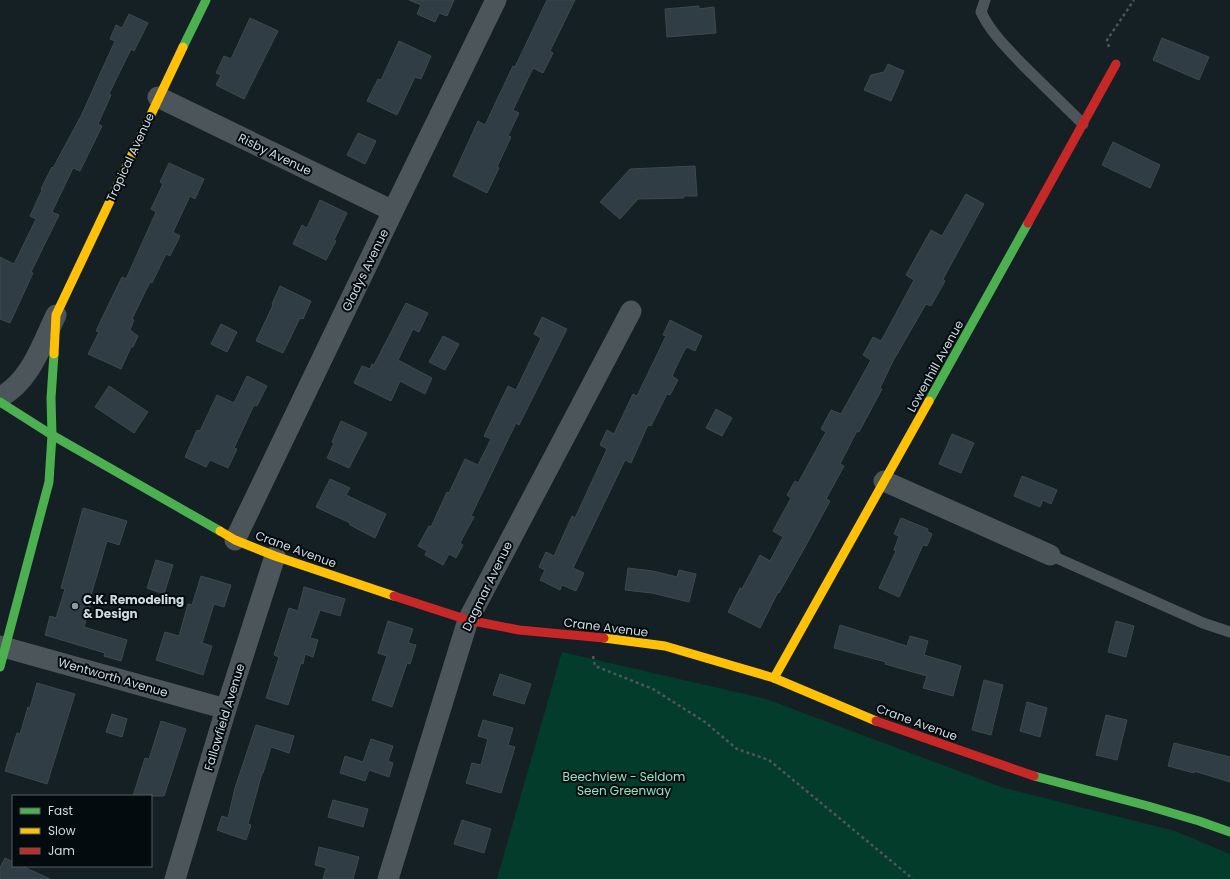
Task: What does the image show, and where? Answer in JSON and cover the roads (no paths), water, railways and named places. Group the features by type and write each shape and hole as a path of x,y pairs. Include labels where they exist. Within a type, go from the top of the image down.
{"street":[{"name":"Tropical Avenue","path":"0,397 9,392 30,368 158,97 206,0"},
{"name":"Gladys Avenue","path":"235,540 496,0"},
{"name":"Lowenhill Avenue","path":"774,678 1116,64"},
{"name":"Risby Avenue","path":"158,97 393,211"},
{"name":"Dagmar Avenue","path":"388,879 468,620 631,311"},
{"name":"Tropical Avenue","path":"2,653 49,482 52,435 50,398 56,315"},
{"name":"Crane Avenue","path":"0,402 52,435 235,540 275,556 468,620 519,630 589,636 665,646 774,678 883,724 1046,780 1148,806 1230,832"},
{"path":"884,481 1050,556"},
{"name":"Fallowfield Avenue","path":"175,879 226,709 275,556"},
{"name":"Wentworth Avenue","path":"2,653 226,709"}],"lane":[{"path":"985,0 982,12 987,24 1000,41 1083,124"},
{"path":"1050,556 1202,623 1230,632"}],"place":[{"name":"C.K. Remodeling & Design","path":"75,606"}],"park label":[{"name":"Beechview - Seldom Seen Greenway","path":"624,783"}]}
